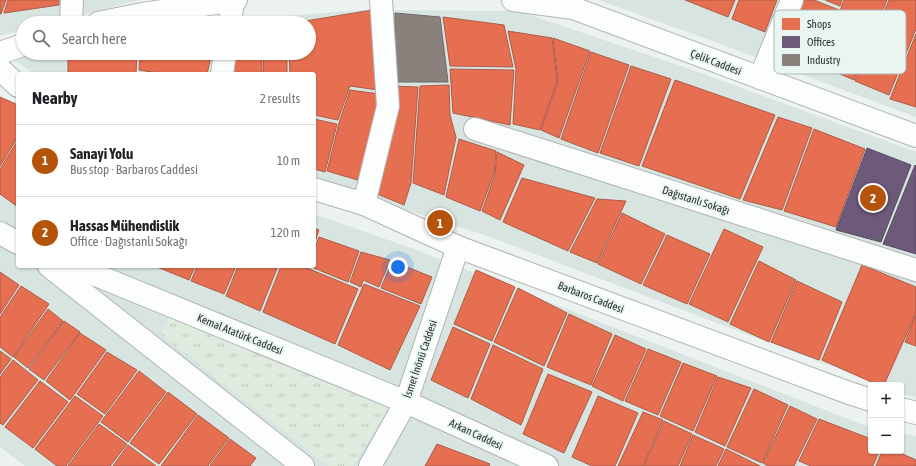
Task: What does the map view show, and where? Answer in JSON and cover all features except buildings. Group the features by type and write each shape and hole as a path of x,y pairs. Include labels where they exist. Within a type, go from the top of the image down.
{"street":[{"path":"71,16 72,0"},
{"path":"132,16 235,0 232,16"},
{"path":"364,204 388,106 381,0"},
{"name":"Çelik Caddesi","path":"513,0 573,4 760,78 916,136"},
{"path":"788,10 792,0"},
{"path":"760,78 774,44"},
{"path":"0,54 16,48"},
{"path":"222,72 224,60"},
{"path":"0,69 16,84"},
{"name":"Dağıstanlı Sokağı","path":"476,129 916,270"},
{"name":"Barbaros Caddesi","path":"316,190 364,204 458,247 868,399"},
{"path":"0,233 16,241"},
{"name":"İsmet İnönü Caddesi","path":"370,466 406,402 458,247"},
{"path":"52,268 303,466"},
{"name":"Kemal Atatürk Caddesi","path":"79,268 406,402"},
{"name":"Arkan Caddesi","path":"406,402 547,466"},
{"path":"904,410 916,414"}],"shaded area":[{"path":"0,0 139,0 78,16 16,16 16,32 0,36"},
{"path":"598,0 916,0 916,117 801,74 906,74 906,10 774,10 774,64"},
{"path":"362,10 518,11 684,67 916,152 916,398 904,394 904,382 873,382 490,237 316,181 316,72 31,72 15,60 316,60 316,16 287,16"},
{"path":"0,103 16,114 16,268 316,268 316,215 411,248 868,427 868,454 904,454 904,434 916,436 916,466 25,466 0,447"}],"green space":[{"path":"170,315 388,409 353,466 328,466 160,334"}],"place":[{"name":"Hassas Mühendislik","path":"873,198"},
{"name":"Sanayi Yolu","path":"440,223"}]}
